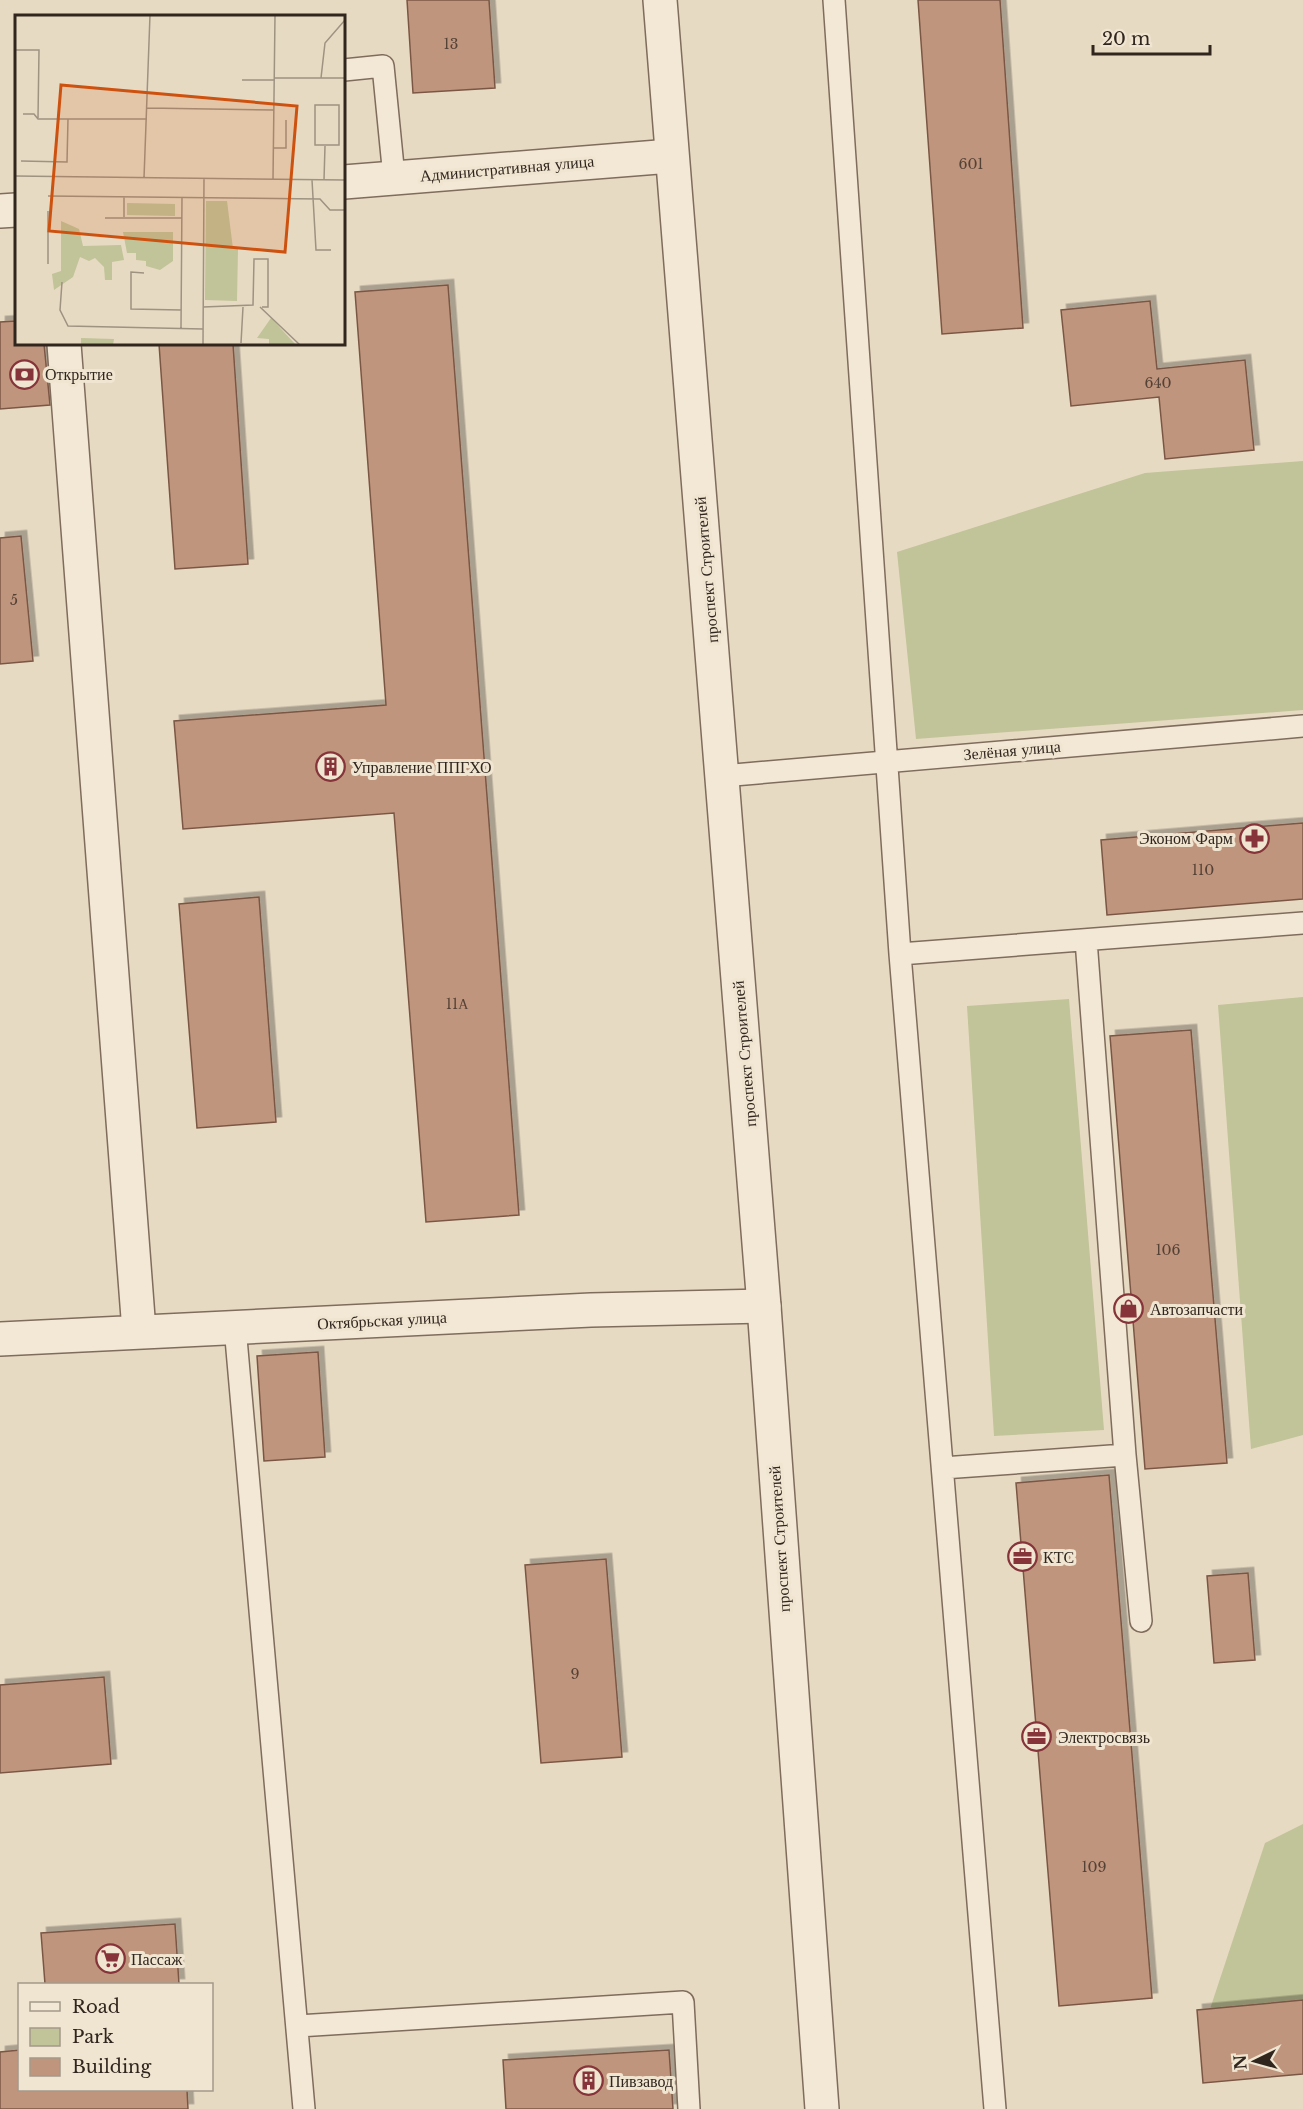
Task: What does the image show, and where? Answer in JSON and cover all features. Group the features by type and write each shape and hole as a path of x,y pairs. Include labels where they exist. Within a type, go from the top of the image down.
{"street":[{"name":"проспект Строителей","path":"660,0 764,1306 822,2109"},
{"name":"Административная улица","path":"345,182 671,156"},
{"path":"0,211 15,210"},
{"path":"64,345 139,1331"},
{"name":"Октябрьская улица","path":"0,1339 579,1311 764,1306"}],"lane":[{"path":"834,0 900,954 995,2109"},
{"path":"345,70 383,66 394,177"},
{"name":"Зелёная улица","path":"722,776 1303,726"},
{"path":"900,954 1303,923"},
{"path":"1086,940 1125,1455 1141,1621"},
{"path":"235,1327 304,2109"},
{"path":"943,1468 1125,1455"},
{"path":"298,2026 683,2002 689,2109"}],"green space":[{"path":"1303,461 1303,710 916,739 897,552 1145,473"},
{"path":"1303,997 1303,1435 1251,1449 1218,1005"},
{"path":"1069,999 1104,1430 994,1436 967,1006"},
{"path":"1303,1824 1303,2000 1210,2009 1265,1843"}],"building":[{"path":"407,0 489,0 495,88 413,93"},
{"path":"918,0 1000,0 1023,328 942,334"},
{"name":"Управление ППГХО","path":"448,285 519,1215 426,1222 394,813 183,829 174,721 386,705 355,292"},
{"path":"1150,301 1157,369 1245,360 1254,450 1165,459 1159,397 1071,406 1061,310"},
{"name":"Открытие","path":"15,321 15,345 44,345 50,405 0,409 0,322"},
{"path":"159,345 233,345 248,564 175,569"},
{"path":"21,536 33,661 0,664 0,538"},
{"path":"1303,823 1303,899 1107,915 1101,840"},
{"path":"259,897 276,1122 197,1128 179,904"},
{"path":"1191,1030 1227,1463 1145,1469 1110,1036"},
{"path":"318,1352 325,1457 264,1461 257,1356"},
{"path":"1109,1475 1152,1998 1059,2006 1016,1483"},
{"path":"606,1559 622,1757 541,1763 525,1565"},
{"path":"1248,1573 1255,1660 1214,1663 1207,1576"},
{"path":"104,1677 111,1764 0,1773 0,1685"},
{"name":"Пассаж","path":"175,1924 179,1983 45,1983 41,1933"},
{"path":"1303,2000 1303,2074 1203,2083 1197,2010"},
{"path":"18,2050 18,2091 187,2091 188,2109 0,2109 0,2052"},
{"name":"Пивзавод","path":"669,2050 673,2109 506,2109 503,2060"}],"place":[{"name":"Открытие","path":"24,374"},
{"name":"Управление ППГХО","path":"331,767"},
{"name":"Эконом Фарм","path":"1254,838"},
{"name":"Автозапчасти","path":"1129,1309"},
{"name":"КТС","path":"1022,1557"},
{"name":"Электросвязь","path":"1037,1737"},
{"name":"Пассаж","path":"110,1959"},
{"name":"Пивзавод","path":"588,2081"}]}
